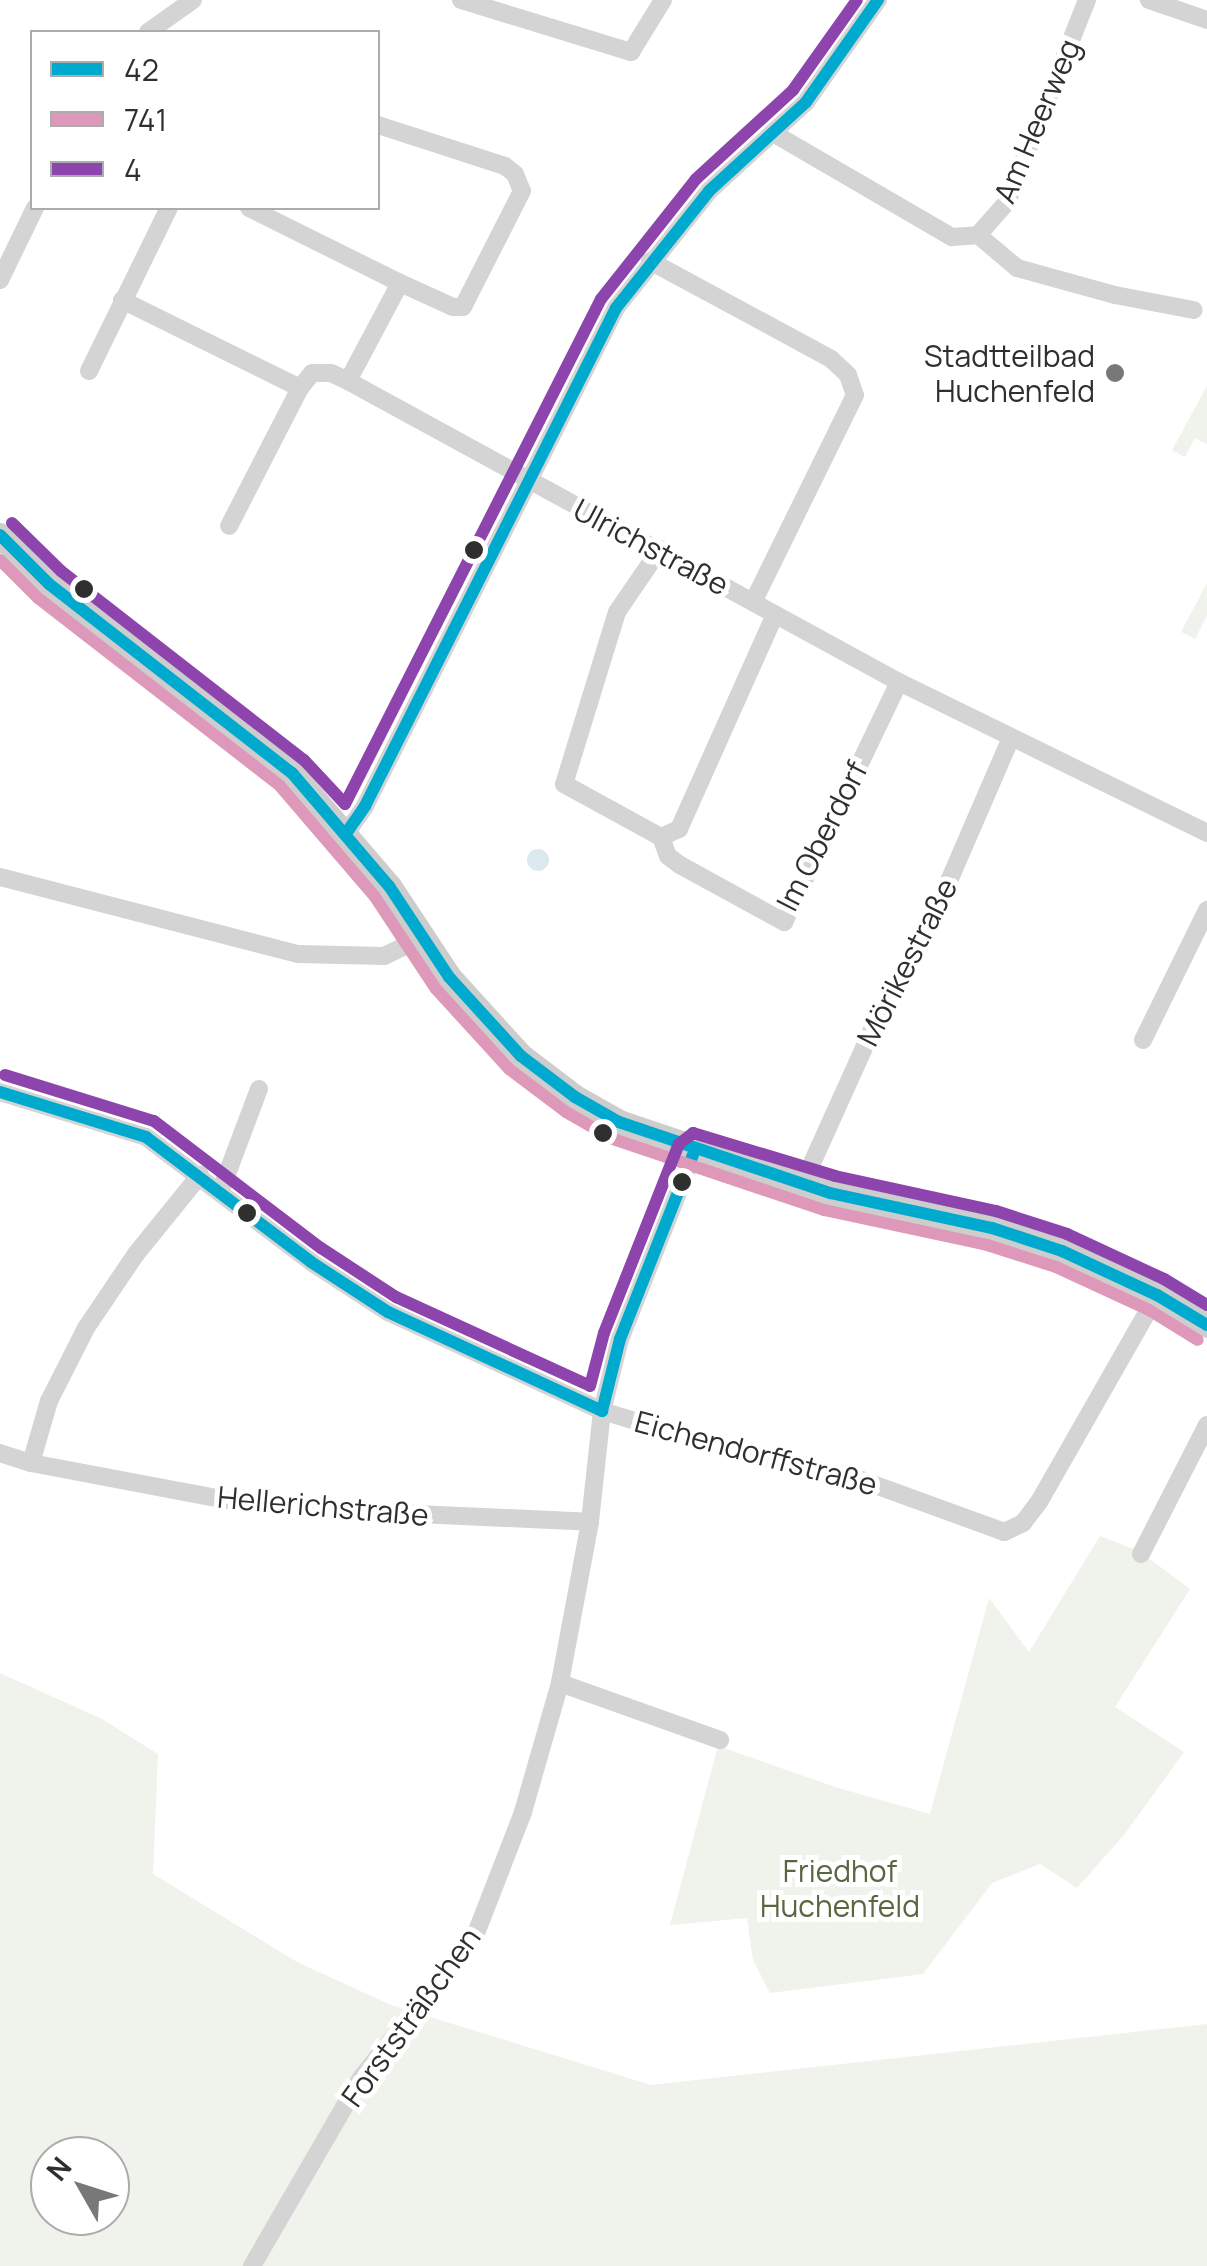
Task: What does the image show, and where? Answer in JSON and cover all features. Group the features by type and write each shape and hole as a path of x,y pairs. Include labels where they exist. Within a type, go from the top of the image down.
{"main road":[{"path":"0,535 58,592 292,772 347,832 449,977 520,1056 575,1097 618,1122 802,1184 992,1228 1062,1251 1157,1295 1207,1325"}],"street":[{"path":"151,30 193,0"},
{"path":"460,0 631,52 663,0"},
{"path":"347,832 530,483 616,308 709,192 806,102 878,0"},
{"name":"Am Heerweg","path":"773,133 952,237 978,235 1008,202 1087,0"},
{"path":"1149,0 1207,20"},
{"path":"254,210 400,283 453,307 462,307 522,191 516,174 505,166 380,126"},
{"path":"0,280 34,210"},
{"path":"89,371 168,210"},
{"name":"Am Heerweg","path":"978,235 1017,268 1115,296 1194,310"},
{"path":"650,262 831,358 848,375 855,395 753,602"},
{"path":"229,526 300,388 312,373 331,373 348,381 400,283"},
{"path":"122,300 300,388"},
{"name":"Ulrichstraße","path":"348,381 530,483 660,548 899,682 1010,740 1207,833"},
{"name":"Im Oberdorf","path":"660,548 617,612 564,784 661,837 668,856 784,922 899,682"},
{"path":"661,837 680,829 775,614"},
{"name":"Mörikestraße","path":"802,1184 882,1008 922,940 1010,740"},
{"path":"0,877 298,954 384,956 424,937"},
{"path":"1143,1040 1207,910"},
{"path":"221,1190 259,1090"},
{"name":"Eichendorffstraße","path":"0,1092 146,1137 221,1190 311,1262 388,1312 602,1411 732,1450 856,1478 1004,1532 1023,1524 1038,1502 1157,1295"},
{"name":"Forststräßchen","path":"252,2266 361,2078 475,1936 523,1812 560,1684 590,1522 602,1411 620,1340 696,1150"},
{"path":"30,1463 49,1401 86,1328 136,1254 200,1175"},
{"path":"1142,1554 1207,1425"},
{"name":"Hellerichstraße","path":"0,1452 30,1463 264,1508 590,1522"},
{"path":"560,1684 720,1740"}],"green space":[{"path":"1207,386 1207,444 1195,438 1185,457 1172,450"},
{"path":"1207,583 1207,615 1195,639 1181,632"},
{"name":"Friedhof Huchenfeld","path":"1100,1536 1139,1551 1190,1589 1115,1707 1184,1752 1124,1835 1077,1888 1040,1864 992,1883 923,1974 770,1993 753,1960 747,1918 670,1925 718,1746 838,1788 930,1814 989,1598 1029,1652"},
{"path":"0,1673 102,1719 158,1754 153,1874 297,1962 391,2005 651,2085 1207,2024 1207,2266 0,2266"}],"shaded area":[{"path":"538,849 546,852 546,868 538,871 530,868 527,860 530,852"}],"transit line":[{"name":"4","path":"12,523 61,571 304,760 345,804 601,299 696,179 793,90 857,0"},
{"name":"42","path":"347,832 365,806 616,308 709,191 806,102 878,0"},
{"name":"42","path":"0,535 49,584 292,773 389,886 449,977 521,1056 575,1097 619,1122 830,1193 992,1228 1062,1251 1157,1295 1207,1325"},
{"name":"741","path":"0,560 38,598 280,786 375,897 436,989 509,1069 566,1112 613,1139 824,1210 987,1245 1056,1267 1149,1310 1198,1340"},
{"name":"4","path":"5,1075 154,1121 321,1248 396,1297 590,1386 604,1333 679,1144 693,1133 835,1176 996,1211 1067,1234 1164,1279 1207,1305"},
{"name":"42","path":"0,1092 146,1137 311,1262 388,1312 602,1411 620,1339 695,1150"}],"place":[{"name":"Stadtteilbad Huchenfeld","path":"1115,373"}]}
